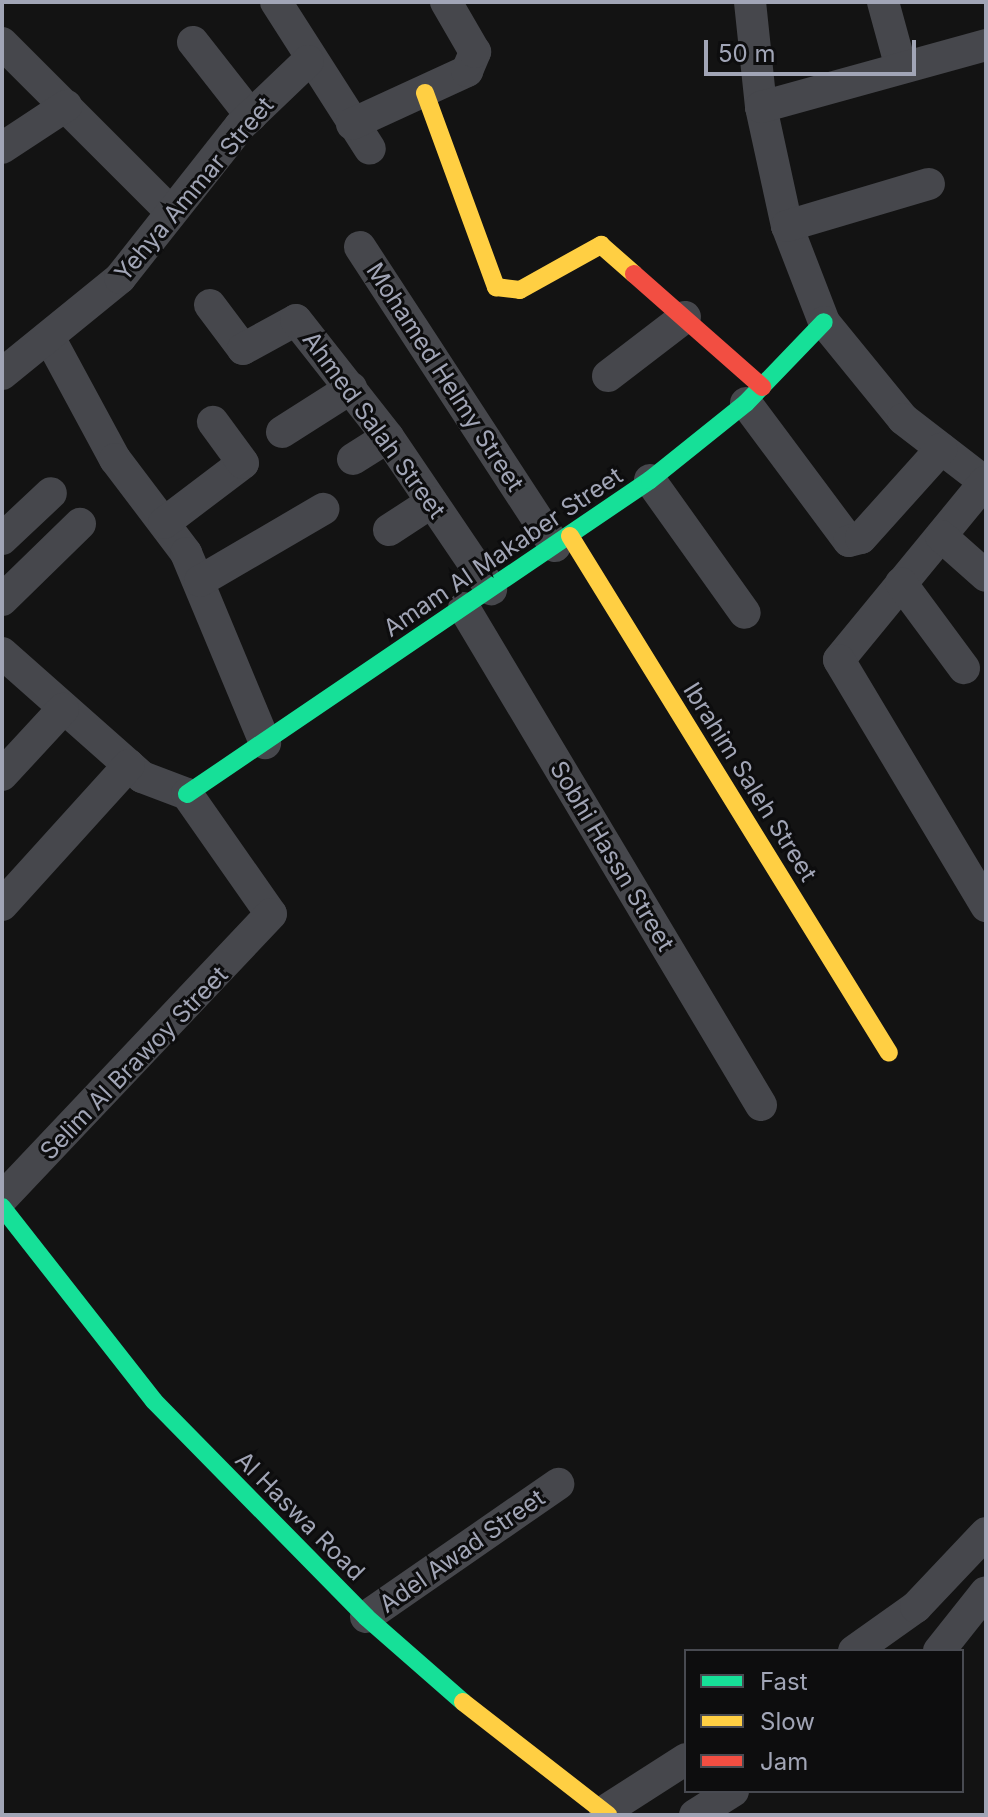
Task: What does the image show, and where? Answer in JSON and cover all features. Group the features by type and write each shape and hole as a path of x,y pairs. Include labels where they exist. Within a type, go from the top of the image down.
{"street":[{"path":"276,2 308,61 361,136 425,93 462,76 473,59 446,2"},
{"path":"750,2 761,107 787,226 824,322 870,384 941,449 986,483 842,652 840,663 986,906"},
{"path":"883,2 901,68"},
{"path":"193,42 251,116"},
{"path":"2,43 171,212"},
{"path":"761,107 986,45"},
{"name":"Yehya Ammar Street","path":"2,374 120,278 251,116 308,61"},
{"path":"425,93 496,287 520,290 601,245 685,317 754,395 849,541 861,538 941,449"},
{"path":"2,148 66,106"},
{"path":"787,226 929,184"},
{"name":"Mohamed Helmy Street","path":"360,247 563,541"},
{"name":"Ahmed Salah Street","path":"210,305 243,349 295,319 388,437 491,589"},
{"path":"608,376 685,317"},
{"name":"Amam Al Makaber Street","path":"187,794 650,480 754,395 824,322"},
{"path":"49,337 115,459 164,523 200,581 265,743"},
{"path":"282,432 351,388"},
{"path":"164,523 243,463 213,422"},
{"path":"353,459 388,437"},
{"path":"650,480 745,613"},
{"path":"2,539 51,493"},
{"path":"389,530 432,502"},
{"path":"200,581 323,509"},
{"path":"2,600 80,524"},
{"path":"941,536 986,576"},
{"name":"Ibrahim Saleh Street","path":"563,541 889,1053"},
{"path":"901,583 964,668"},
{"name":"Sobhi Hassn Street","path":"464,608 761,1105"},
{"path":"2,653 155,786 187,794"},
{"path":"2,775 63,709"},
{"path":"2,905 129,765"},
{"name":"Selim Al Brawoy Street","path":"2,1198 265,927 267,900 187,794"},
{"name":"Al Haswa Road","path":"2,1207 154,1401 366,1617 522,1755 607,1813"},
{"name":"Adel Awad Street","path":"366,1617 558,1484"},
{"path":"857,1649 916,1607 986,1533"},
{"path":"941,1649 986,1592"},
{"path":"607,1813 684,1760"},
{"path":"695,1815 730,1793"}],"traffic: fast":[{"path":"187,794 650,480 746,403 824,322"},
{"path":"2,1207 154,1401 366,1617 463,1702"}],"traffic: slow":[{"path":"425,93 496,287 520,290 601,245 634,274"},
{"path":"570,536 889,1053"},
{"path":"463,1702 608,1815"}],"traffic: jam":[{"path":"634,274 762,387"}]}
